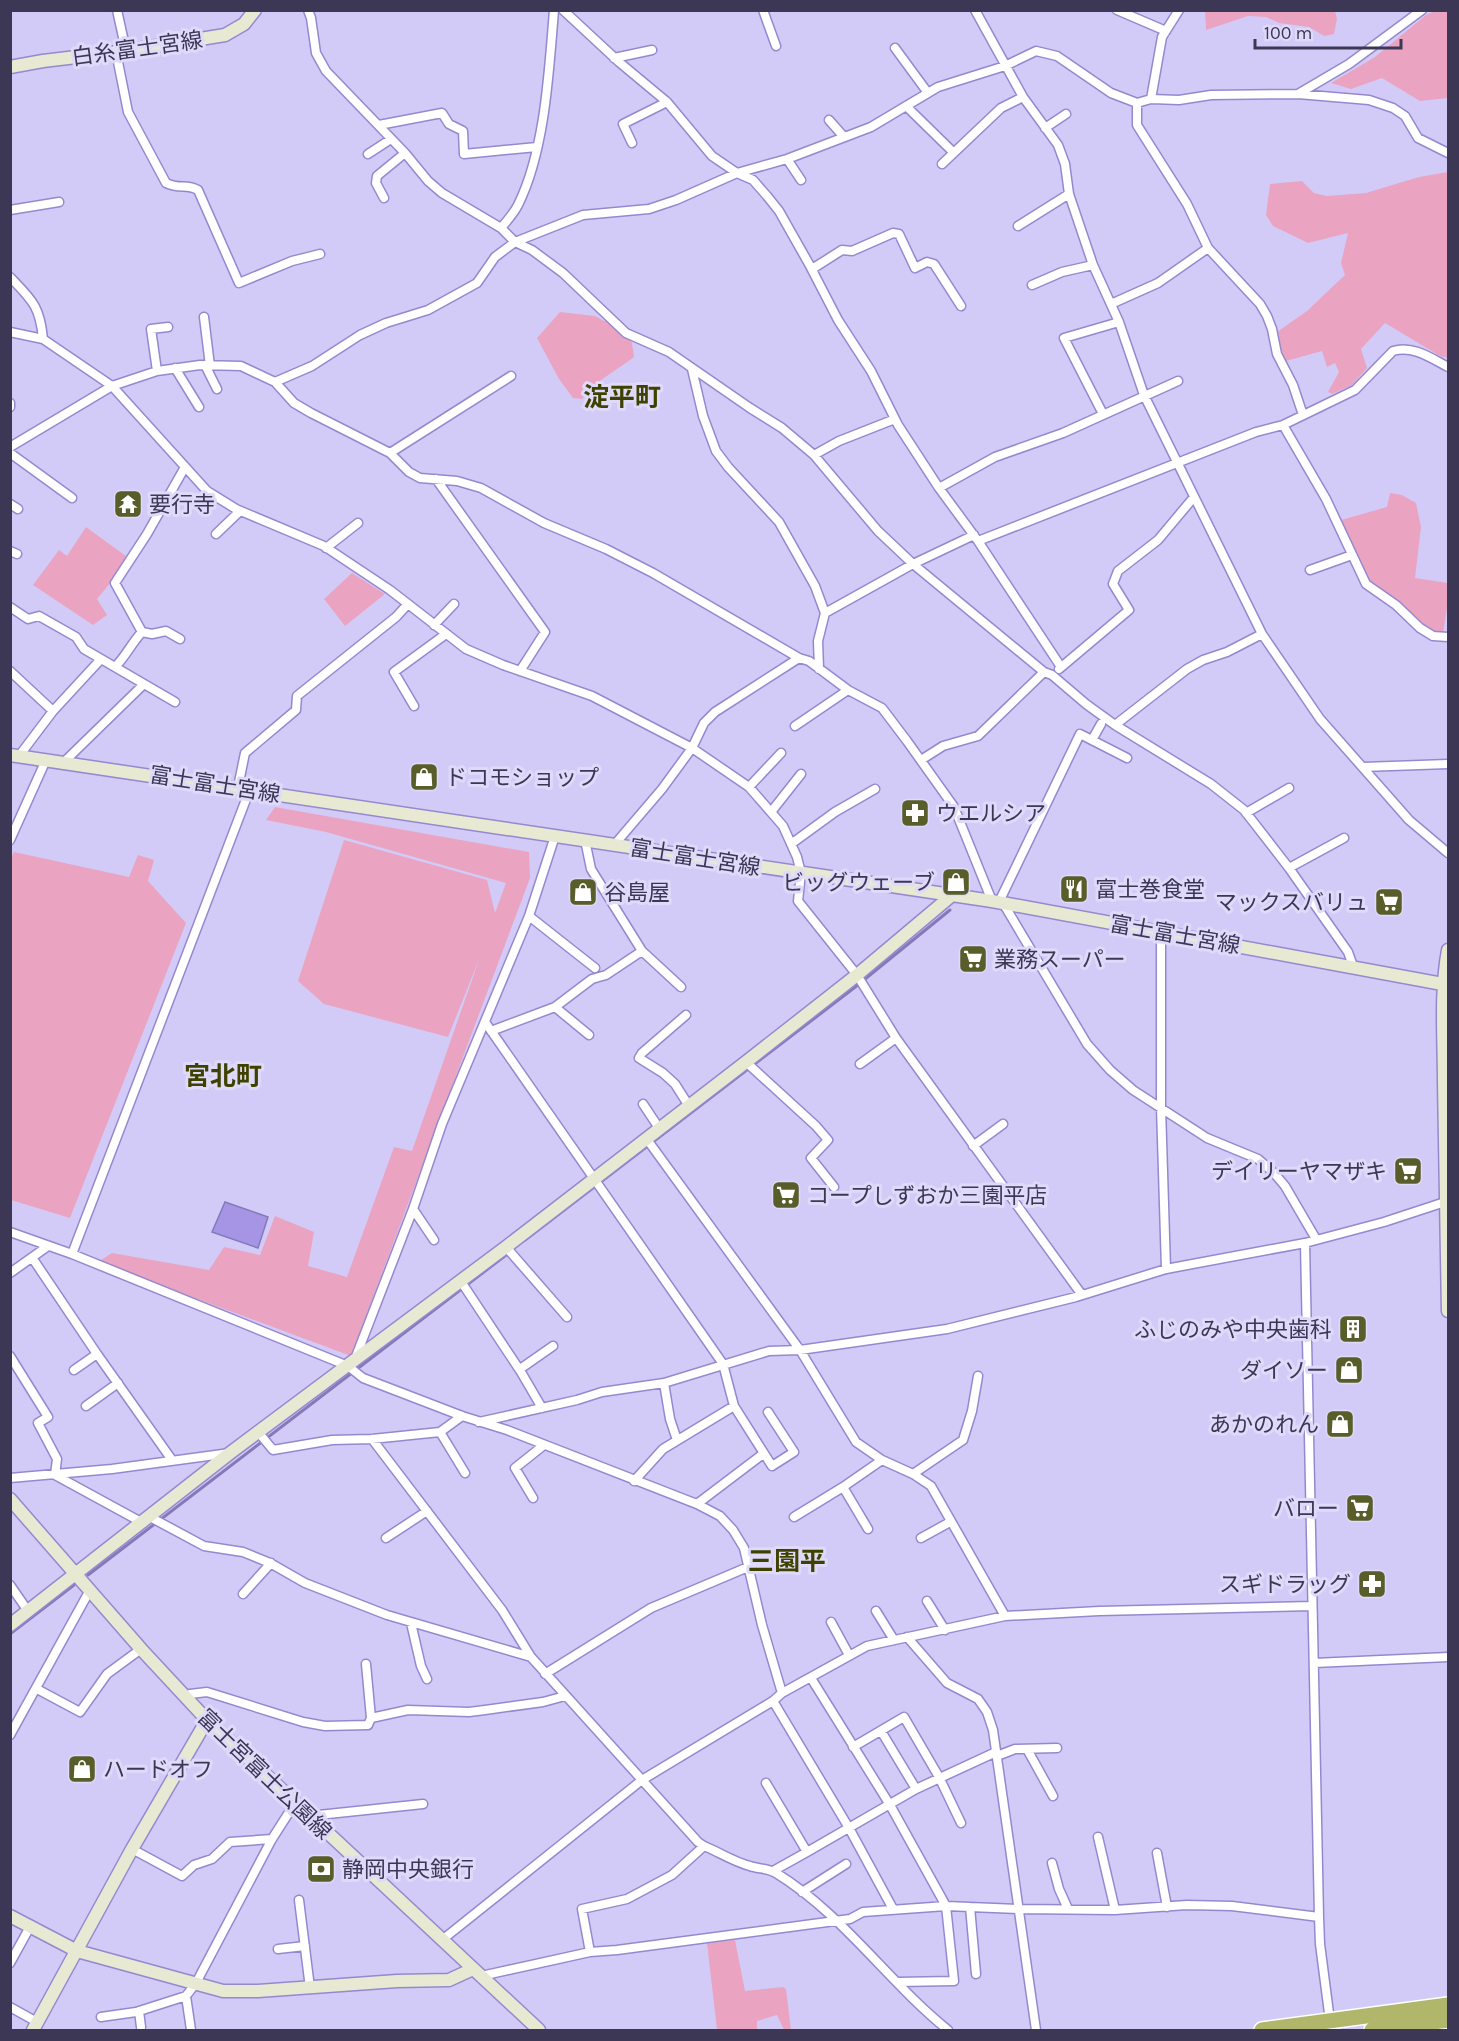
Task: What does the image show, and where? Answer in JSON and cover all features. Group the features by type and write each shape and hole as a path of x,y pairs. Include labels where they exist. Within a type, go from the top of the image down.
{"highway":[{"path":"1262,2031 1449,2005"},
{"path":"1372,2031 1449,2020"}],"main road":[{"name":"白糸富士宮線","path":"10,67 225,35 244,24 255,10"},
{"name":"富士富士宮線","path":"15,755 998,902 1446,984"},
{"path":"10,1625 152,1520 230,1453 263,1438 509,1250 649,1142 659,1128 749,1066 860,980 951,896"},
{"path":"1449,950 1446,984 1449,1311"},
{"name":"富士宮富士公園線","path":"10,1499 141,1649 207,1720 539,2031"},
{"path":"35,2026 132,1849 207,1720"},
{"path":"10,1916 77,1951 223,1991 450,1980 477,1972"}],"street":[{"path":"117,10 128,112 166,183 176,188 190,186 198,190 239,283 292,261 320,254"},
{"path":"308,10 316,53 326,71 405,153 428,181 442,193 501,228 515,242 532,250 563,273 626,333 669,352 782,428 814,455 878,531 913,564 1086,704 1115,725 1211,784 1246,813 1289,868 1348,952 1353,966"},
{"path":"501,228 517,208 532,172 551,55 554,10"},
{"path":"563,10 614,58 667,102 712,156 737,173 753,180 779,211 838,320 871,371 895,419 939,488 976,538 1061,667"},
{"path":"763,10 776,46"},
{"path":"975,10 1023,97 1058,145 1065,164 1069,194 1093,265 1119,322 1144,395 1262,634 1320,719 1409,820 1449,853"},
{"path":"1118,10 1166,31"},
{"path":"1151,99 1162,37 1179,10"},
{"path":"1298,94 1349,64 1422,10"},
{"path":"895,48 928,93"},
{"path":"614,58 652,50"},
{"path":"275,382 312,366 360,335 386,323 428,310 477,283 495,257 515,242 584,215 649,209 676,200 737,173 787,159 871,127 938,87 1005,66 1036,51 1057,56 1111,93 1137,103 1151,99 1179,100 1212,95 1298,94 1369,100 1393,108 1406,116 1418,138 1449,153"},
{"path":"942,164 1000,108 1023,97"},
{"path":"632,142 623,124 667,102"},
{"path":"1137,103 1137,125 1187,204 1208,248 1260,304 1272,329 1277,354 1293,385 1303,415"},
{"path":"906,106 953,152"},
{"path":"379,125 442,113 449,124 463,131 464,154 537,147"},
{"path":"1045,128 1066,114"},
{"path":"829,120 843,137"},
{"path":"368,154 392,139"},
{"path":"384,198 376,183 377,176 405,153"},
{"path":"787,159 801,180"},
{"path":"1018,226 1069,194"},
{"path":"10,210 59,202"},
{"path":"812,269 842,250 852,252 893,233 899,234 915,268 927,262 934,264 961,306"},
{"path":"1111,304 1158,283 1208,248"},
{"path":"1032,285 1062,272 1093,265"},
{"path":"10,277 33,301 41,319 43,339"},
{"path":"204,317 207,366 216,389"},
{"path":"1103,414 1064,338 1119,322"},
{"path":"157,371 151,329 168,327"},
{"path":"10,333 43,339 111,386 207,491 240,511 326,548 390,590 466,649 592,696 692,748 749,787 783,826 791,844 801,873 798,901 860,980 896,1038 1082,1295"},
{"path":"825,613 913,564 976,538 1256,432 1283,425 1355,390 1393,351 1401,348 1413,350 1449,367"},
{"path":"72,498 11,446 111,386 157,371 175,368 241,366 275,382 294,403 390,453 409,472 420,478 457,481 481,488 544,523 616,554 653,573 799,658 809,661 848,690 882,708 921,760 954,807 998,902 1087,1044 1110,1070 1133,1090 1207,1138 1258,1159 1285,1186 1316,1239"},
{"path":"175,368 199,408"},
{"path":"692,369 703,416 716,451 735,476 779,522 815,586 825,613 818,641 819,669"},
{"path":"390,453 511,376"},
{"path":"939,488 995,457 1063,433 1178,381"},
{"path":"814,455 839,441 895,419"},
{"path":"1283,425 1326,499 1366,584 1396,605 1420,628 1433,636 1449,637"},
{"path":"180,639 166,631 152,634 142,632 115,583 147,534 184,467"},
{"path":"436,479 545,632 520,671"},
{"path":"921,760 943,746 978,736 1048,673 1061,667 1129,610 1113,584 1118,571 1158,540 1194,497"},
{"path":"216,534 240,511"},
{"path":"326,548 358,523"},
{"path":"1310,570 1352,555"},
{"path":"72,1254 244,788 245,753 296,710 297,696 396,617 407,604"},
{"path":"434,625 454,604"},
{"path":"10,607 28,619 39,616 76,637 84,649 175,702"},
{"path":"115,667 126,657 131,644 142,632"},
{"path":"414,706 394,672 446,634"},
{"path":"1115,725 1187,669 1262,634"},
{"path":"615,844 662,789 692,748 704,723 716,712 799,658"},
{"path":"15,755 101,659"},
{"path":"10,671 53,711"},
{"path":"65,761 144,684"},
{"path":"795,726 848,690"},
{"path":"1092,740 1101,723"},
{"path":"998,902 1080,734 1127,758"},
{"path":"749,787 781,753"},
{"path":"10,840 46,760"},
{"path":"1363,767 1449,764"},
{"path":"771,812 801,774"},
{"path":"1246,813 1289,788"},
{"path":"791,844 835,812 875,789"},
{"path":"353,1367 413,1209 442,1124 529,916 555,836"},
{"path":"1289,868 1344,838"},
{"path":"585,840 591,869 642,951 681,987"},
{"path":"529,916 595,968"},
{"path":"1161,931 1161,1107 1166,1269"},
{"path":"490,1031 555,1007 592,979 606,975 642,951"},
{"path":"555,1007 589,1035"},
{"path":"686,1015 639,1058 663,1073 675,1084 689,1106"},
{"path":"485,1022 723,1365 734,1406 772,1466 794,1452 768,1412"},
{"path":"860,1064 896,1038"},
{"path":"749,1066 816,1126 828,1140 811,1158 834,1187"},
{"path":"643,1104 659,1128"},
{"path":"973,1146 1003,1124"},
{"path":"649,1142 800,1350 856,1442 882,1460 913,1474 931,1486 1005,1616"},
{"path":"479,1422 602,1392 664,1383 769,1351 800,1350 947,1329 1082,1295 1166,1269 1305,1243 1447,1202"},
{"path":"413,1209 434,1240"},
{"path":"10,1232 72,1254 353,1367 363,1378 697,1504 720,1516 733,1530 744,1548 762,1625 782,1693"},
{"path":"1305,1243 1319,1917 1320,1944 1330,2021"},
{"path":"10,1273 48,1246"},
{"path":"509,1250 567,1317"},
{"path":"33,1258 172,1460"},
{"path":"463,1284 542,1408"},
{"path":"519,1369 553,1346"},
{"path":"74,1370 97,1354"},
{"path":"10,1356 48,1417 38,1423 57,1459 55,1475"},
{"path":"913,1474 963,1440 972,1411 978,1376"},
{"path":"86,1406 118,1383"},
{"path":"664,1383 670,1419 677,1440"},
{"path":"634,1481 663,1449 734,1406"},
{"path":"263,1438 273,1450 332,1440 372,1439 440,1432 462,1416"},
{"path":"440,1432 465,1473"},
{"path":"372,1439 502,1610 531,1657 676,1818 704,1846 749,1866 773,1871 802,1892 836,1921 928,2014 948,2031"},
{"path":"533,1498 515,1468 544,1445"},
{"path":"10,1478 55,1475 230,1453"},
{"path":"697,1504 763,1454"},
{"path":"794,1517 882,1460"},
{"path":"55,1475 204,1546 243,1551 271,1563 305,1583 411,1623 531,1657"},
{"path":"843,1487 868,1529"},
{"path":"386,1538 427,1511"},
{"path":"921,1538 950,1522"},
{"path":"243,1594 271,1563"},
{"path":"545,1674 651,1608 748,1567"},
{"path":"10,1585 28,1611"},
{"path":"10,1735 90,1590"},
{"path":"927,1602 945,1630"},
{"path":"442,1940 642,1780 773,1701 782,1693 867,1646 1005,1616 1122,1610 1312,1606"},
{"path":"876,1611 894,1640"},
{"path":"831,1622 849,1655"},
{"path":"411,1623 421,1666 428,1679"},
{"path":"907,1637 947,1683 978,1699 987,1712 993,1730 1036,2031"},
{"path":"37,1689 80,1712 107,1674 141,1649"},
{"path":"1314,1663 1449,1657"},
{"path":"186,1697 190,1694 207,1692 303,1722 325,1726 368,1725 371,1718 366,1664"},
{"path":"811,1678 890,1805 946,1906 954,1981 897,1982"},
{"path":"371,1718 408,1710 469,1712 543,1702 565,1696"},
{"path":"773,1701 849,1828 894,1909"},
{"path":"853,1747 904,1717 939,1778 961,1823"},
{"path":"881,1731 916,1789"},
{"path":"773,1871 939,1778 1015,1749 1057,1748"},
{"path":"1027,1749 1053,1796"},
{"path":"766,1783 807,1852"},
{"path":"100,2017 139,2011 186,1996 196,1983 272,1839 295,1803"},
{"path":"309,1816 423,1804"},
{"path":"1098,1837 1115,1910"},
{"path":"132,1849 182,1876 194,1865 212,1859 230,1842 272,1839"},
{"path":"590,1952 582,1909 627,1899 672,1875 704,1846"},
{"path":"1157,1853 1167,1907"},
{"path":"1052,1863 1059,1889 1068,1909"},
{"path":"802,1892 846,1864"},
{"path":"299,1900 310,1988"},
{"path":"477,1972 590,1952 850,1919 863,1912 894,1909 946,1906 1115,1910 1232,1906 1319,1917"},
{"path":"970,1907 976,1974"},
{"path":"10,1963 31,1925"},
{"path":"278,1949 305,1946"},
{"path":"186,1996 191,2031"},
{"path":"10,2007 35,2026"},
{"path":"139,2011 141,2027"}],"shaded area":[{"path":"1205,11 1335,11 1337,19 1334,34 1324,36 1309,27 1279,23 1266,17 1248,16 1206,30"},
{"path":"1435,11 1448,11 1448,98 1420,101 1382,78 1351,89 1331,83 1375,57 1426,15"},
{"path":"1448,172 1448,358 1440,356 1385,323 1361,349 1367,368 1352,385 1332,394 1328,392 1339,372 1335,363 1327,367 1322,351 1286,361 1278,344 1277,332 1307,311 1345,275 1341,263 1348,233 1308,243 1273,226 1266,215 1270,184 1302,181 1314,193 1327,196 1366,193 1419,177"},
{"path":"560,312 595,316 604,321 612,319 632,343 634,357 600,381 582,399 573,398 559,379 537,338"},
{"path":"1390,493 1402,495 1416,503 1421,527 1415,578 1448,583 1448,602 1443,633 1434,633 1369,582 1341,520 1387,507"},
{"path":"86,527 130,559 97,599 107,615 93,625 33,585 59,550 67,556"},
{"path":"352,573 385,594 345,626 324,599"},
{"path":"275,807 529,852 530,878 351,1356 98,1262 112,1253 209,1270 224,1247 260,1255 275,1216 314,1232 308,1266 347,1277 394,1147 412,1151 480,957 448,1037 324,1004 298,981 344,840 487,880 495,913 506,883 326,832 266,820"},
{"path":"14,852 129,877 138,855 154,860 148,881 186,923 70,1218 11,1200 10,861"},
{"path":"225,1202 268,1217 258,1248 212,1232"},
{"path":"735,1940 745,1991 783,1987 786,1989 791,2030 784,2030 777,2015 757,2021 757,2030 717,2030 707,1943"}],"waterway":[{"path":"525,1240 854,988 950,910"},
{"path":"88,1575 510,1252"},
{"path":"10,1634 74,1585"}],"place":[{"name":"要行寺","path":"128,504"},
{"name":"ドコモショップ","path":"424,777"},
{"name":"ウエルシア","path":"915,813"},
{"name":"ビッグウェーブ","path":"956,882"},
{"name":"富士巻食堂","path":"1074,889"},
{"name":"谷島屋","path":"583,892"},
{"name":"マックスバリュ","path":"1389,902"},
{"name":"業務スーパー","path":"973,959"},
{"name":"デイリーヤマザキ","path":"1408,1171"},
{"name":"コープしずおか三園平店","path":"786,1195"},
{"name":"ふじのみや中央歯科","path":"1353,1329"},
{"name":"ダイソー","path":"1349,1370"},
{"name":"あかのれん","path":"1340,1424"},
{"name":"バロー","path":"1360,1508"},
{"name":"スギドラッグ","path":"1372,1584"},
{"name":"ハードオフ","path":"82,1769"},
{"name":"静岡中央銀行","path":"321,1869"}],"district":[{"name":"淀平町","path":"622,397"},
{"name":"宮北町","path":"223,1076"},
{"name":"三園平","path":"787,1561"}]}
